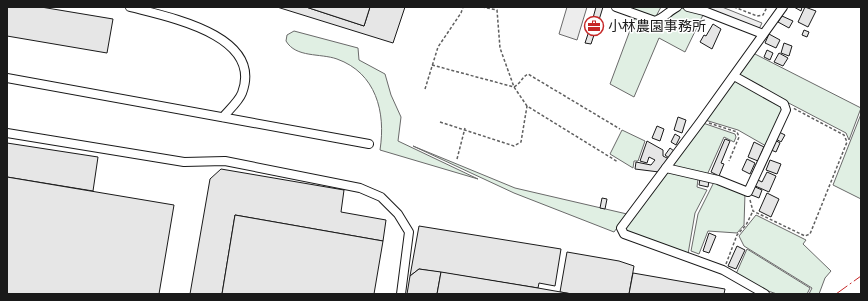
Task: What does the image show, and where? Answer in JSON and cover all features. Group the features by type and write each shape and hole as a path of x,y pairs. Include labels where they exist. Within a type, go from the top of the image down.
{"street":[{"path":"130,7 182,21 201,29 228,44 237,53 246,70 245,82 242,94 223,117"},
{"path":"616,7 655,21 661,19 677,7"},
{"path":"688,7 704,11 763,34"},
{"path":"765,294 723,270 624,234 621,228 734,76 783,7"},
{"path":"666,168 718,180 748,192 786,110 784,104 734,76"},
{"path":"7,78 369,144"},
{"path":"7,133 184,162 225,161 360,188 381,197 398,214 409,232 401,294"}],"path":[{"path":"426,89 438,47 461,13 463,7"},
{"path":"482,7 497,10 500,48 514,87 527,106 618,162"},
{"path":"734,7 758,16 763,15 767,7"},
{"path":"432,65 514,87 520,84 523,76 528,74 620,129"},
{"path":"753,211 805,236 810,234 848,142 844,135 784,104"},
{"path":"440,122 465,128 514,146 521,142 527,106"},
{"path":"701,121 737,132 739,137 729,161"},
{"path":"457,159 465,128"},
{"path":"723,270 737,235 746,225 753,211 748,192"}],"green space":[{"path":"632,7 661,7 655,18 631,9"},
{"path":"681,8 703,15 685,52 659,38 634,97 610,84 635,17 654,25 663,22 672,13"},
{"path":"294,31 358,48 359,60 385,74 391,95 401,117 398,141 478,179 380,150 381,122 379,108 369,84 361,74 350,65 330,57 302,53 290,46 286,41 287,35"},
{"path":"753,53 861,108 849,140 846,133 737,76"},
{"path":"735,80 782,105 783,110 766,146 738,130 705,120"},
{"path":"861,114 861,199 833,185"},
{"path":"703,123 735,134 736,137 734,142 724,137 707,175 671,166"},
{"path":"622,130 645,141 638,161 634,161 633,168 610,154"},
{"path":"413,146 515,188 627,214 614,232 514,193"},
{"path":"668,172 698,179 697,187 707,190 695,213 688,254 626,232 625,228"},
{"path":"714,182 745,193 744,225 737,233 708,231 699,254 691,251 698,214"},
{"path":"756,215 806,240 803,244 831,271 825,278 819,294 809,294 812,288 744,246 739,236"},
{"path":"747,249 810,288 807,294 777,294 759,288 736,274"}],"shaded area":[{"path":"567,7 587,7 577,40 559,34"},
{"path":"703,7 722,7 762,23 759,29"}],"building":[{"path":"7,7 41,7 113,19 107,53 7,36"},
{"path":"277,7 306,7 364,26 370,7 405,7 393,43"},
{"path":"306,7 370,7 364,26"},
{"path":"596,7 603,7 599,20 593,18"},
{"path":"794,7 802,7 801,11"},
{"path":"805,7 816,11 808,27 798,22"},
{"path":"782,16 793,21 789,28 778,22"},
{"path":"593,20 598,21 595,32 589,30"},
{"path":"713,24 721,29 712,49 700,42 704,35 706,36"},
{"path":"804,30 809,32 807,37 802,35"},
{"path":"589,31 595,32 591,44 585,43"},
{"path":"769,34 780,40 776,48 765,43"},
{"path":"784,43 792,46 789,56 781,53"},
{"path":"767,50 773,53 770,60 764,57"},
{"path":"779,53 788,58 783,66 774,62"},
{"path":"678,117 686,120 682,133 674,130"},
{"path":"657,126 664,129 660,141 652,138"},
{"path":"779,132 785,135 781,142 776,139"},
{"path":"675,134 680,137 676,145 671,142"},
{"path":"725,139 730,141 721,163 724,164 719,176 711,172"},
{"path":"775,140 780,143 776,152 771,150"},
{"path":"647,141 663,150 663,156 669,159 659,172 635,169 636,162 651,165 655,160 649,157 647,163 640,161"},
{"path":"754,142 764,147 758,161 748,157"},
{"path":"7,143 98,157 93,191 7,177"},
{"path":"670,148 674,151 669,158 665,155"},
{"path":"747,159 755,163 750,174 742,170"},
{"path":"770,160 781,164 777,174 766,170"},
{"path":"221,169 344,190 341,212 386,220 383,241 235,215 222,294 190,294 210,179"},
{"path":"767,172 776,176 769,192 753,185 756,179 762,182"},
{"path":"7,177 174,205 159,294 7,294"},
{"path":"700,179 709,181 708,187 699,185"},
{"path":"753,186 762,190 759,198 749,194"},
{"path":"767,193 779,199 771,217 759,211"},
{"path":"602,198 607,199 605,209 600,208"},
{"path":"235,215 383,241 374,294 222,294"},
{"path":"419,226 561,249 555,286 539,283 538,288 419,269 410,276"},
{"path":"709,233 716,236 709,253 703,251"},
{"path":"737,246 745,250 736,269 728,266"},
{"path":"567,252 619,261 634,266 629,294 572,294 560,292"},
{"path":"419,269 441,272 437,294 407,294 410,276"},
{"path":"441,272 538,288 572,294 437,294"},
{"path":"633,273 725,289 724,294 629,294"}],"power":[{"path":"836,294 861,276"}],"place":[{"name":"小林農園事務所","path":"594,26"}]}
